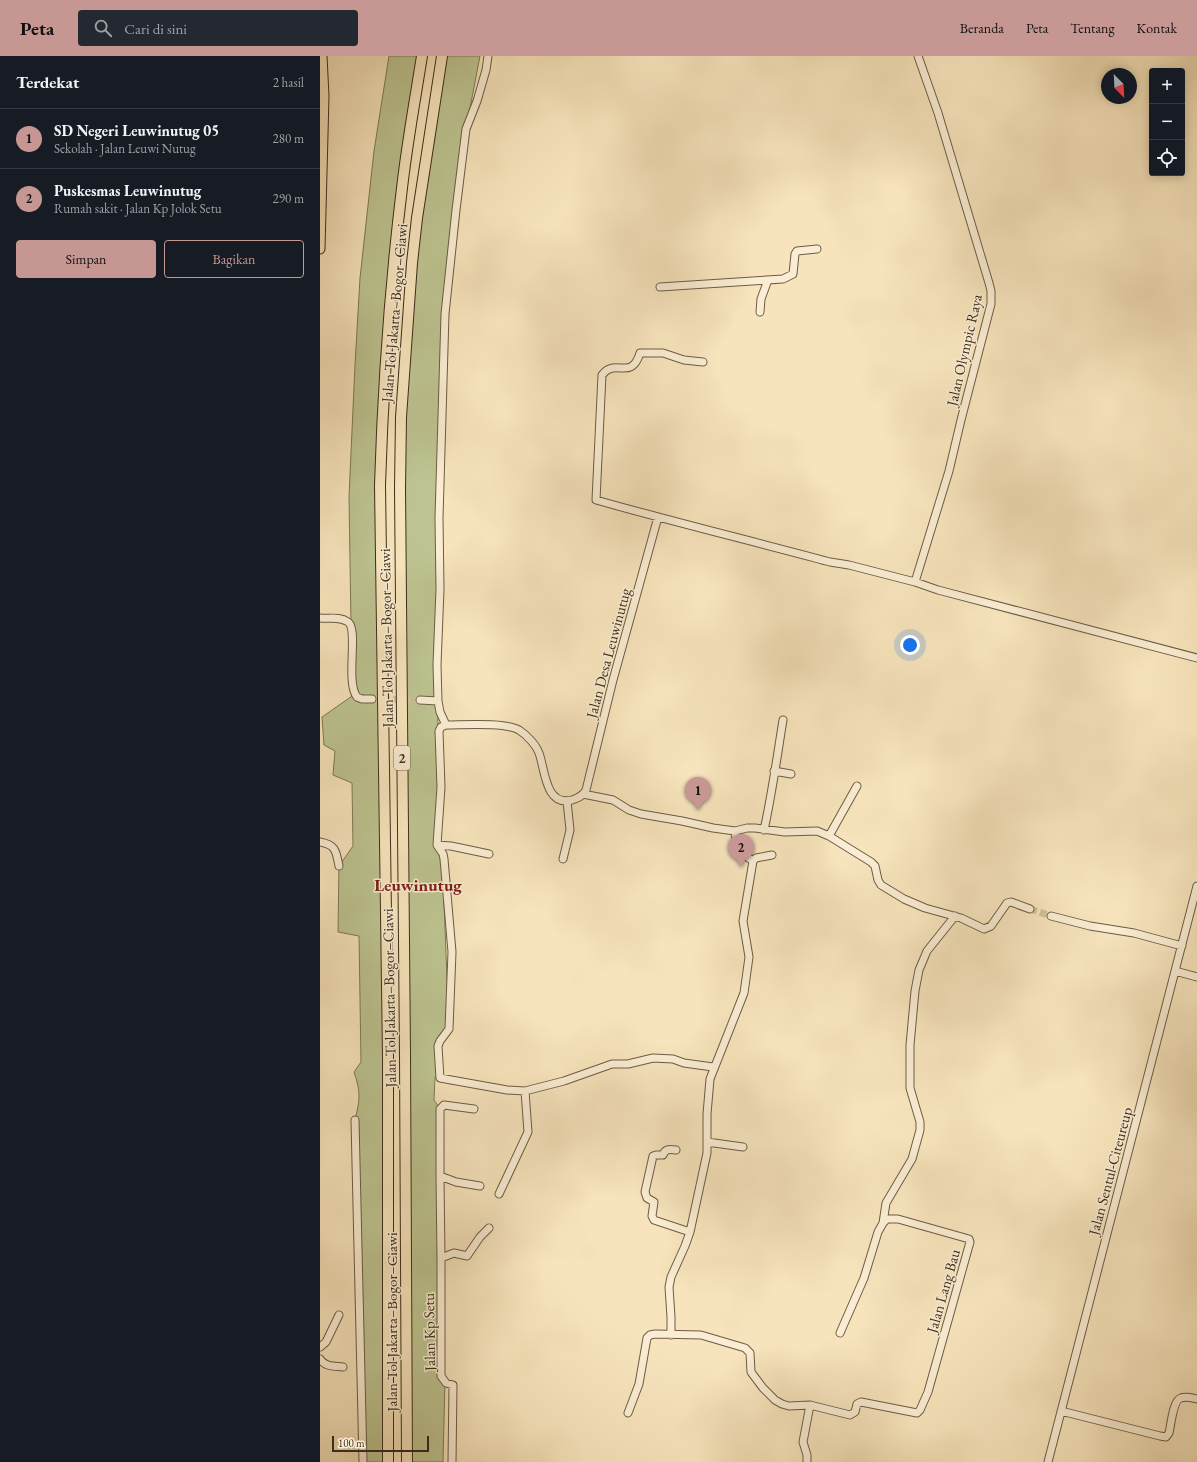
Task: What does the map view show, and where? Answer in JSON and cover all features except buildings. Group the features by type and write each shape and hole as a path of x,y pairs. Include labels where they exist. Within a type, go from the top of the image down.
{"highway":[{"name":"Jalan Tol Jakarta–Bogor–Ciawi","path":"388,1462 388,1056 380,485 382,411 390,297 402,187 422,56"},
{"name":"Jalan Tol Jakarta–Bogor–Ciawi","path":"407,1462 400,488 401,416 412,263 417,218 442,56"}],"main road":[{"path":"320,249 322,56"}],"street":[{"path":"446,725 440,712 438,701 437,665 440,589 439,518 445,314 466,129 484,78 488,56"},
{"name":"Jalan Olympic Raya","path":"915,582 950,471 961,420 992,297 961,189 918,56"},
{"path":"660,287 783,279 792,276 797,252 817,249"},
{"path":"760,312 761,299 768,280"},
{"path":"703,362 684,360 663,353 640,353 633,367 624,369 612,368 607,370 602,375 596,500 830,562 915,582 938,590 1197,658"},
{"name":"Jalan Desa Leuwinutug","path":"584,794 613,680 658,517"},
{"path":"320,618 336,618 349,622 353,630 353,689 357,697 362,700 372,700"},
{"path":"420,700 438,701"},
{"path":"764,830 771,798 783,720"},
{"path":"713,1067 684,1063 673,1059 653,1058 628,1064 612,1064 604,1066 564,1081 525,1091 506,1090 440,1078 438,1046 448,1029 452,952 444,860 443,854 437,845 441,787 439,731 442,727 446,725 501,726 519,730 531,740 539,752 544,774 552,793 560,800 567,801 584,794 613,800 629,810 641,814 735,831 747,828 785,832 817,831 829,836 876,866 878,880 881,885 892,892 920,906 955,916 984,929 991,926 1007,903 1011,902 1030,909"},
{"path":"774,771 791,774"},
{"path":"829,836 857,786"},
{"path":"564,859 570,830 567,801"},
{"path":"735,831 737,850 754,860 772,855"},
{"path":"320,842 333,847 339,866"},
{"path":"437,845 451,846 489,854"},
{"path":"671,1335 672,1317 669,1291 670,1282 690,1232 707,1153 708,1092 713,1067 744,993 749,957 743,921 754,860"},
{"name":"Jalan Sentul-Citeureup","path":"1048,1462 1197,886"},
{"path":"840,1333 864,1278 878,1232 883,1222 886,1203 912,1159 920,1130 920,1122 910,1088 910,1046 915,991 919,970 928,951 955,916"},
{"path":"1050,916 1090,926 1134,933 1182,946"},
{"path":"1175,971 1197,977"},
{"path":"499,1194 528,1132 525,1091"},
{"path":"474,1109 444,1105 440,1109 441,1258 454,1252 467,1256 480,1237 489,1228"},
{"path":"354,1120 363,1462"},
{"path":"707,1142 743,1147"},
{"path":"676,1150 666,1150 663,1155 653,1156 645,1192 647,1198 654,1202 653,1218 660,1222 690,1232"},
{"path":"440,1176 456,1182 480,1186"},
{"name":"Jalan Lang Bau","path":"810,1405 850,1415 855,1412 857,1404 861,1402 917,1413 920,1410 928,1392 970,1242 969,1239 963,1237 898,1219 887,1219 883,1222"},
{"name":"Jalan Kp Setu","path":"441,1258 441,1376 446,1383 453,1385 452,1462"},
{"path":"320,1347 326,1342 339,1315"},
{"path":"628,1413 639,1384 647,1338 654,1334 701,1335 745,1348 750,1353 751,1372 774,1400 789,1406 810,1405 803,1442 807,1455 807,1462"},
{"path":"320,1359 322,1363 329,1366 343,1368"},
{"path":"1061,1411 1166,1437 1169,1434 1174,1406 1177,1400 1187,1397 1197,1400"}],"green space":[{"path":"389,56 422,56 402,187 382,418 388,1462 363,1462 355,1120 359,1096 358,1085 354,1072 361,1062 359,936 338,932 339,866 353,846 352,783 333,775 335,751 324,745 322,717 355,694 351,626 349,496 355,365 360,278 374,151"},
{"path":"442,56 480,56 466,129 445,321 437,665 439,798 437,845 442,852 449,1029 440,1041 440,1078 435,1077 434,1100 440,1109 441,1376 445,1383 443,1462 407,1462 400,443 410,295"}],"tunnel":[{"path":"372,699 420,700"},
{"path":"1030,909 1051,916"}],"place":[{"name":"SD Negeri Leuwinutug 05","path":"698,810"},
{"name":"Puskesmas Leuwinutug","path":"741,867"}],"district":[{"name":"Leuwinutug","path":"418,885"}]}
